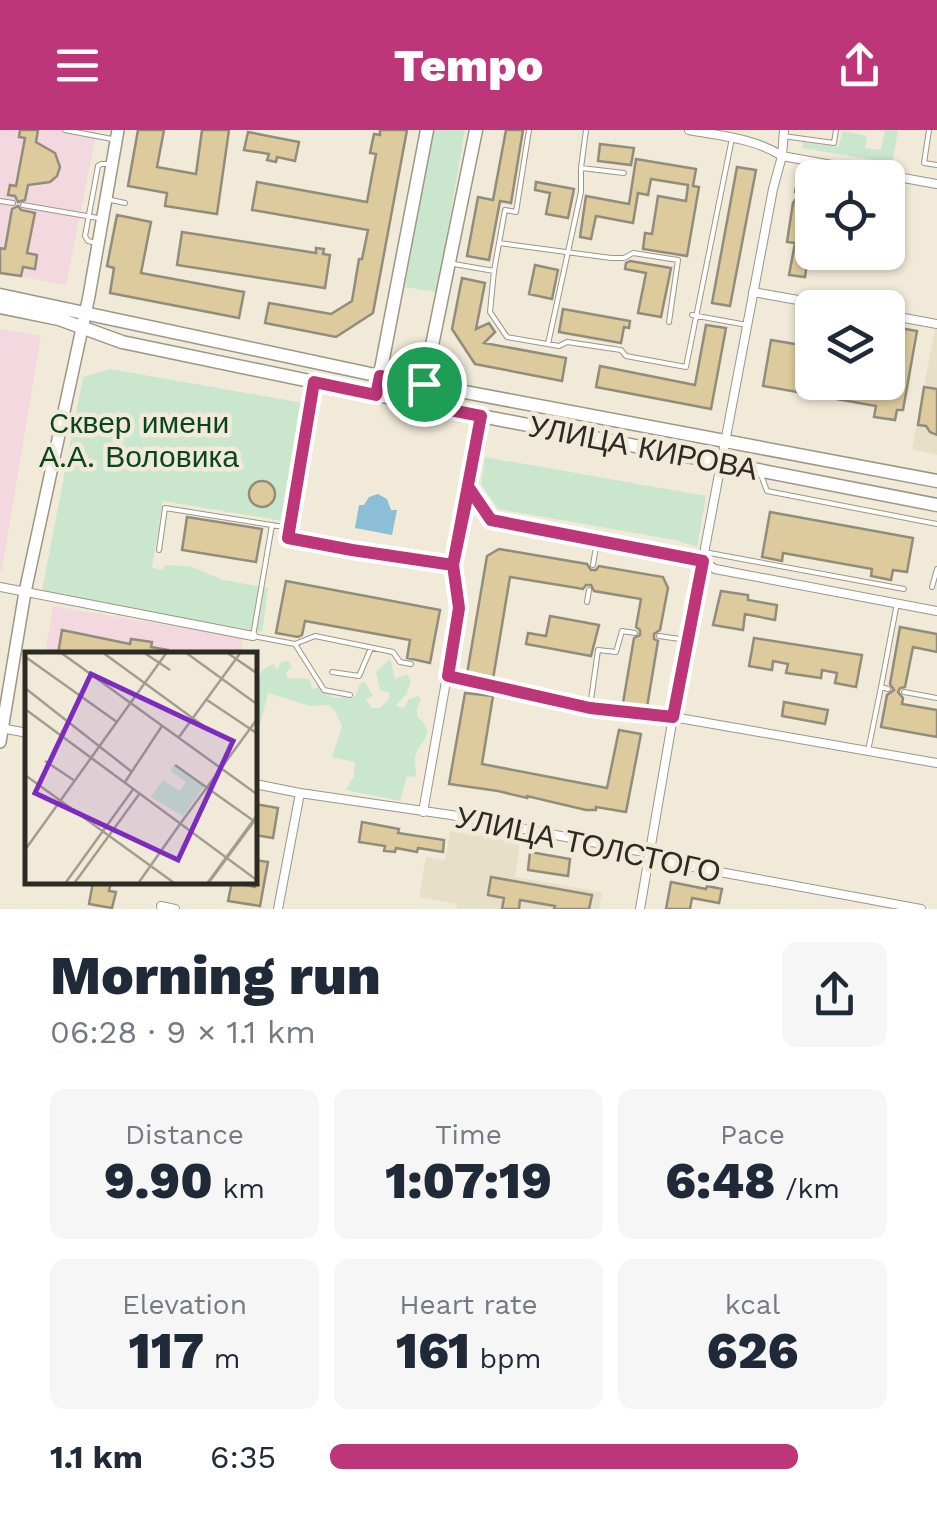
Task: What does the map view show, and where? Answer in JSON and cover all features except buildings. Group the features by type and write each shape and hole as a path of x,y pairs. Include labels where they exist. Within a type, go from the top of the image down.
{"main road":[{"path":"376,395 427,130"},
{"path":"420,404 476,130"},
{"path":"1,733 25,592 99,244 117,135"},
{"name":"УЛИЦА КИРОВА","path":"0,295 380,376 937,481"},
{"name":"УЛИЦА КИРОВА","path":"0,307 59,319 122,342 937,505"}],"street":[{"path":"689,130 768,147 782,156 804,160"},
{"path":"640,909 784,133"},
{"path":"905,178 937,184"},
{"path":"754,292 795,299"},
{"path":"905,318 937,324"},
{"path":"423,812 459,608 453,565 481,416"},
{"path":"469,488 491,520 704,557 720,570 937,611"},
{"path":"0,587 253,636"},
{"path":"673,717 937,763"},
{"name":"УЛИЦА ТОЛСТОГО","path":"258,785 452,815 649,853 660,862 867,904 921,909"},
{"path":"278,909 300,793"},
{"path":"160,906 175,909"}],"lane":[{"path":"64,130 117,135"},
{"path":"529,130 516,212 505,210 494,271 490,312 507,338 621,350 626,356 686,367 732,138"},
{"path":"548,344 581,192 586,130"},
{"path":"784,133 834,144 836,130"},
{"path":"929,130 924,163 937,165"},
{"path":"99,244 85,236 98,166 112,164"},
{"path":"581,168 624,172"},
{"path":"106,199 125,202"},
{"path":"0,201 14,203"},
{"path":"24,205 103,219"},
{"path":"500,242 611,258 633,253 678,260 669,322"},
{"path":"571,243 579,244"},
{"path":"450,263 494,271"},
{"path":"694,315 747,326"},
{"path":"314,382 288,538 453,565"},
{"path":"759,471 767,491 937,524"},
{"path":"159,550 165,508 290,528"},
{"path":"272,525 253,636 295,644 315,636 393,652 400,662 410,664"},
{"path":"593,565 597,540"},
{"path":"704,557 904,589"},
{"path":"932,588 937,568"},
{"path":"587,602 589,590"},
{"path":"868,751 897,603"},
{"path":"590,708 598,650 616,652 622,631 634,633"},
{"path":"659,636 688,640"},
{"path":"295,644 324,690 350,695"},
{"path":"332,672 359,676 370,648"},
{"path":"448,676 590,708 673,717"},
{"path":"880,688 888,689"},
{"path":"904,692 937,698"}],"shaded area":[{"path":"0,130 97,130 66,285 0,273"},
{"path":"937,318 937,455 912,449"},
{"path":"0,329 41,336 2,570 0,570"},
{"path":"53,606 243,638 240,652 45,652"},
{"path":"450,831 520,843 515,877 602,892 599,909 456,909 457,904 419,897 426,857 445,860"}],"green space":[{"path":"432,130 465,130 437,292 405,287"},
{"path":"885,130 898,130 893,160 802,148 803,142 838,147 843,131 867,136 865,148 881,150"},
{"name":"Cквер имени А.А. Воловика","path":"110,369 303,403 283,521 163,501 152,568 190,566 223,580 268,588 262,632 167,618 164,614 42,591 83,377"},
{"path":"485,457 706,496 697,547 498,509 481,484"},
{"path":"390,659 395,679 407,674 411,682 396,706 404,708 409,699 419,696 417,716 427,729 415,760 415,777 407,776 400,801 346,790 354,776 355,762 332,757 342,726 329,705 310,706 268,693 258,732 258,681 262,670 273,664 277,670 281,662 288,661 292,667 286,672 287,678 310,679 312,689 322,686 330,690 332,698 355,697 360,684 365,682 373,696 366,699 372,708 380,708 389,699 389,693 380,690 376,672"}],"water":[{"path":"378,494 387,499 391,510 397,510 392,535 355,528 359,505"}],"route":[{"path":"424,384 380,376 376,395 314,382 288,538 453,565 469,488 491,520 703,561 673,717 590,708 448,676 459,608 453,565 481,416 420,404 424,384"}]}
